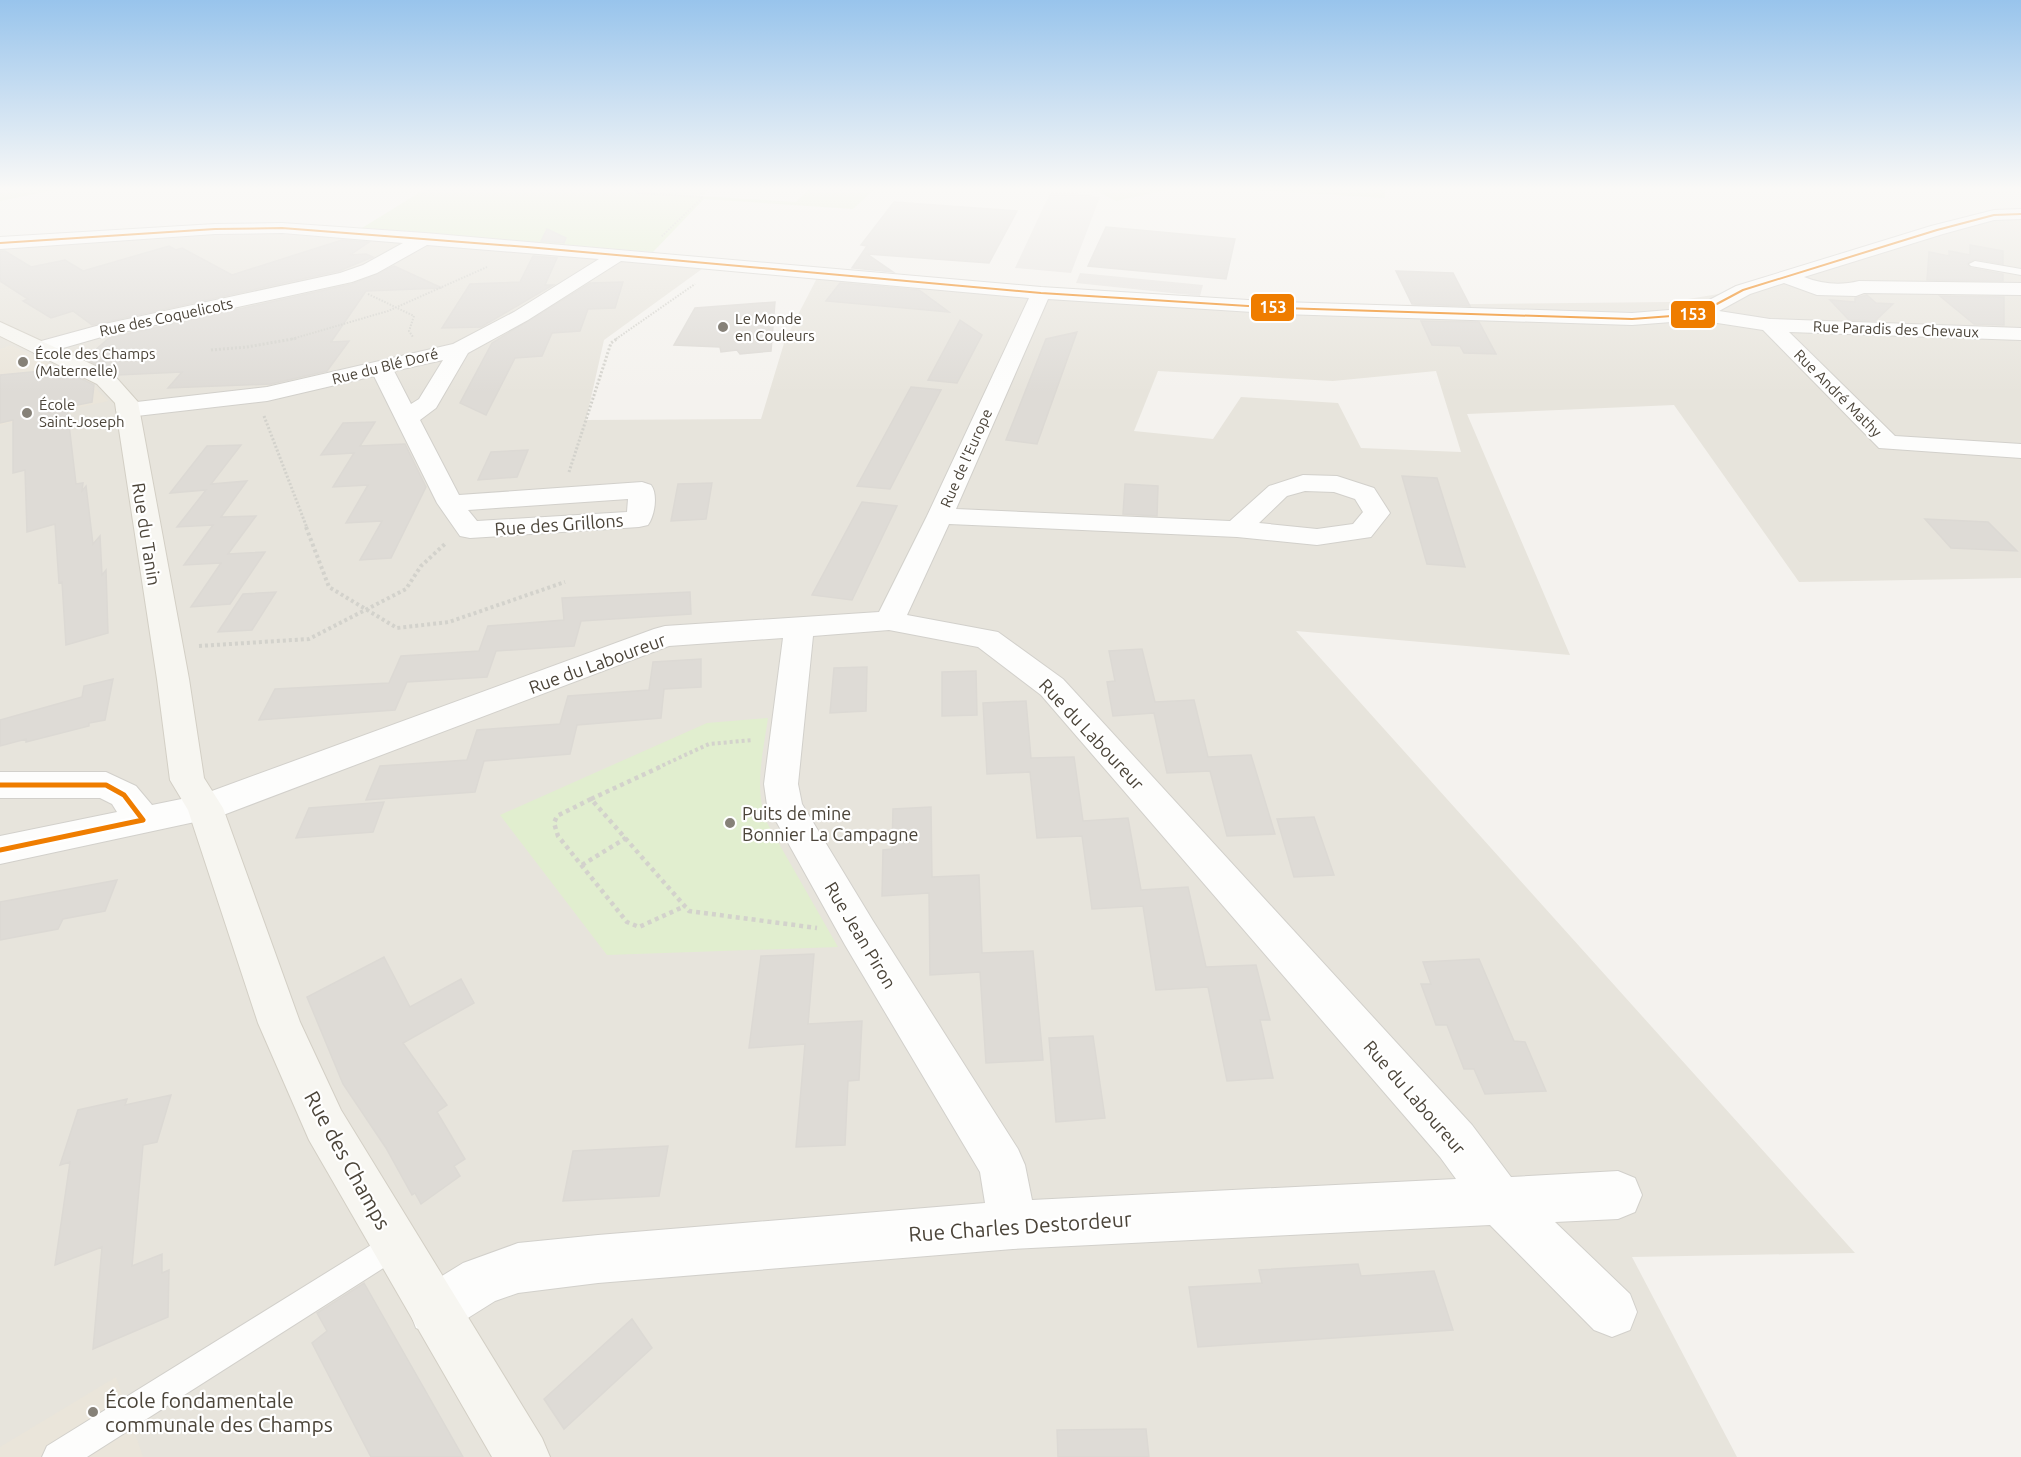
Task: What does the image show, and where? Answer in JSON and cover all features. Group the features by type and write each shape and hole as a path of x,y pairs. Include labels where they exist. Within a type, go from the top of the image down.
{"street":[{"name":"Rue des Coquelicots","path":"42,348 100,331 345,278 370,269 391,257"},
{"name":"Rue du Blé Doré","path":"128,410 267,394 460,349 521,316 615,257"},
{"path":"640,257 1041,293 1334,310 1632,319 1698,314 1743,290 1850,257"},
{"path":"1785,277 1817,289 1856,290 1859,287 2021,290"},
{"name":"Rue de l'Europe","path":"889,621 940,516 1041,293"},
{"name":"Rue Paradis des Chevaux","path":"1698,314 1770,325 2021,334"},
{"name":"Rue André Mathy","path":"1770,325 1888,443 2021,451"},
{"name":"Rue du Tanin","path":"0,328 105,380 126,402 173,679 187,780 205,808"},
{"path":"407,418 428,403 460,349"},
{"name":"Rue des Grillons","path":"381,367 450,503 470,530 639,519 642,490 450,503"},
{"path":"940,516 1238,529"},
{"name":"Rue du Laboureur","path":"0,850 205,808 665,636 889,621 987,639 1052,687 1456,1141 1502,1203 1612,1312"},
{"name":"Rue Jean Piron","path":"800,626 782,784 785,805 859,933 1002,1166 1013,1225"},
{"path":"0,785 106,785 124,795 142,820"},
{"name":"Rue des Champs","path":"205,808 279,1023 325,1125 523,1457"},
{"name":"Rue Charles Destordeur","path":"434,1310 481,1281 518,1268 598,1258 1013,1225 1618,1196"}],"lane":[{"path":"1975,264 2021,272"},
{"path":"58,1457 397,1243"}],"path":[{"path":"211,350 247,348 344,326 437,293 507,257"},
{"path":"561,496 611,343 724,264"},
{"path":"345,278 370,295 414,316 409,331 426,356"},
{"path":"267,394 264,416 329,587 397,628 442,624 565,582"},
{"path":"166,648 309,639 406,589 421,566 440,547 470,530"},
{"path":"685,906 648,924 633,926 558,836 554,823 562,813 709,744 787,737"},
{"path":"591,799 689,911 859,933"},
{"path":"582,866 626,838"}],"shaded area":[{"path":"0,257 606,257 1298,306 1670,302 1743,290 1862,257 2021,257 2021,578 1799,582 1674,405 1467,414 1570,655 1296,631 1855,1253 1632,1257 1737,1457 0,1457","holes":["702,269 817,278 785,340 761,419 586,420 604,340","1158,371 1333,381 1436,371 1461,452 1361,448 1338,403 1241,397 1213,439 1134,431"]},
{"path":"1020,257 1077,257 1071,273 1015,268"},
{"path":"1080,273 1203,285 1200,296 1076,283"},
{"path":"11,345 74,376 61,384 86,377 108,401 0,425 0,349"},
{"name":"École fondamentale communale des Champs","path":"116,1377 143,1457 0,1457 0,1447"}],"green space":[{"path":"768,718 760,783 762,808 766,821 838,947 607,955 500,815 707,723"}],"building":[{"path":"0,257 15,257 31,267 65,260 83,271 131,257 199,257 232,275 289,257 373,257 339,271 92,325 73,311 51,318 23,301 28,299 0,281"},
{"path":"533,257 557,258 545,285 553,285 481,327 442,328 470,284 520,282"},
{"path":"860,257 871,257 893,272 852,268"},
{"path":"908,257 992,257 989,263"},
{"path":"1092,257 1231,257 1226,279 1088,266"},
{"path":"1929,257 2003,257 2003,264 1975,259 1967,264 1971,268 2003,274 2003,281 1927,280"},
{"path":"394,266 442,288 366,291 331,342 349,341 327,371 271,384 168,388 182,372 117,375 85,359 109,338 352,284"},
{"path":"1396,271 1453,273 1470,306 1412,304"},
{"path":"623,282 615,308 588,309 580,331 552,333 542,356 515,358 486,415 460,403 492,343 590,283"},
{"path":"840,283 919,290 949,312 826,301"},
{"path":"1867,295 1876,303 1893,304 1875,321 1849,320 1830,300 1855,302 1855,298"},
{"path":"1940,296 2004,297 2004,325 1974,324"},
{"name":"Le Monde en Couleurs","path":"775,302 771,351 740,354 737,350 721,352 720,347 674,345 695,308"},
{"path":"960,320 982,335 957,383 928,380"},
{"path":"1421,321 1479,322 1496,354 1464,353 1460,346 1432,345"},
{"path":"1077,332 1037,444 1006,440 1046,339"},
{"path":"62,369 94,385 92,402 67,407 76,484 83,483 82,491 86,486 93,544 100,536 102,575 106,570 108,633 66,645 55,524 27,532 25,470 13,473 13,420 0,423 0,375"},
{"path":"911,387 941,390 890,489 857,486"},
{"path":"375,422 360,446 405,444 426,487 391,558 360,560 382,521 346,523 368,485 333,487 354,453 321,455 343,423"},
{"path":"241,445 211,484 247,481 221,517 256,516 228,554 265,552 230,604 191,607 221,563 184,565 213,525 177,527 206,490 170,493 207,446"},
{"path":"528,450 517,477 478,480 491,452"},
{"path":"1402,476 1437,478 1465,567 1427,564"},
{"path":"712,483 706,519 671,521 678,484"},
{"path":"1125,484 1158,486 1157,516 1123,514"},
{"path":"862,502 897,506 852,600 812,595"},
{"path":"1925,519 1988,522 2017,551 1951,548"},
{"path":"276,592 252,630 218,632 243,594"},
{"path":"690,592 691,614 581,621 574,646 496,651 487,677 407,682 395,710 259,720 275,689 389,683 401,656 479,651 488,626 564,620 562,598"},
{"path":"1142,649 1155,702 1194,700 1208,757 1251,755 1275,834 1227,836 1210,771 1167,773 1154,713 1113,716 1107,682 1115,681 1109,651"},
{"path":"701,659 701,687 664,689 661,718 577,725 570,754 484,761 475,792 366,800 380,766 467,760 477,730 560,724 568,696 649,690 653,662"},
{"path":"867,667 866,711 830,713 834,668"},
{"path":"976,671 977,715 942,716 942,672"},
{"path":"113,679 105,720 26,742 26,739 0,746 0,720 82,697 84,686"},
{"path":"1026,701 1031,758 1074,757 1083,821 1128,818 1141,890 1188,887 1206,967 1256,965 1270,1020 1260,1020 1273,1078 1227,1081 1208,987 1156,990 1143,906 1092,909 1082,836 1037,838 1030,772 987,774 983,703"},
{"path":"384,802 373,832 296,838 309,808"},
{"path":"931,807 932,877 979,875 982,953 1033,951 1043,1060 986,1063 980,972 930,975 929,893 882,896 883,850 892,849 893,809"},
{"path":"1314,817 1334,875 1294,877 1277,819"},
{"path":"117,880 105,911 63,919 58,929 0,940 0,902"},
{"path":"814,954 808,1024 862,1021 859,1080 848,1081 845,1145 796,1147 805,1044 749,1048 761,956"},
{"path":"384,957 410,1007 461,979 474,1003 403,1043 447,1105 437,1112 465,1159 454,1166 460,1176 421,1204 415,1193 412,1195 386,1148 343,1084 307,997"},
{"path":"1479,959 1514,1041 1525,1042 1546,1091 1485,1094 1474,1069 1464,1069 1447,1025 1436,1025 1421,984 1431,984 1423,962"},
{"path":"1093,1036 1105,1118 1056,1122 1049,1038"},
{"path":"171,1095 157,1142 143,1145 132,1266 162,1254 162,1273 169,1270 168,1317 93,1349 102,1247 55,1265 70,1162 60,1165 78,1110 127,1099 125,1105"},
{"path":"668,1146 659,1196 563,1201 573,1151"},
{"path":"1358,1264 1361,1276 1434,1271 1453,1330 1198,1347 1189,1287 1262,1283 1259,1270"},
{"path":"364,1283 463,1457 371,1457 312,1343 327,1331 317,1313"},
{"path":"632,1319 652,1348 564,1429 544,1399"},
{"path":"1146,1429 1149,1457 1058,1457 1057,1430"}],"transit line":[{"name":"153","path":"639,257 1041,293 1282,308 1632,319 1698,314 1743,290 1850,257"},
{"name":"153","path":"0,785 106,785 124,795 143,820"},
{"name":"153","path":"0,850 143,820"}],"place":[{"name":"Le Monde en Couleurs","path":"723,327"},
{"name":"École des Champs (Maternelle)","path":"23,362"},
{"name":"École Saint-Joseph","path":"27,413"},
{"name":"Puits de mine Bonnier La Campagne","path":"730,823"},
{"name":"École fondamentale communale des Champs","path":"93,1412"}]}
